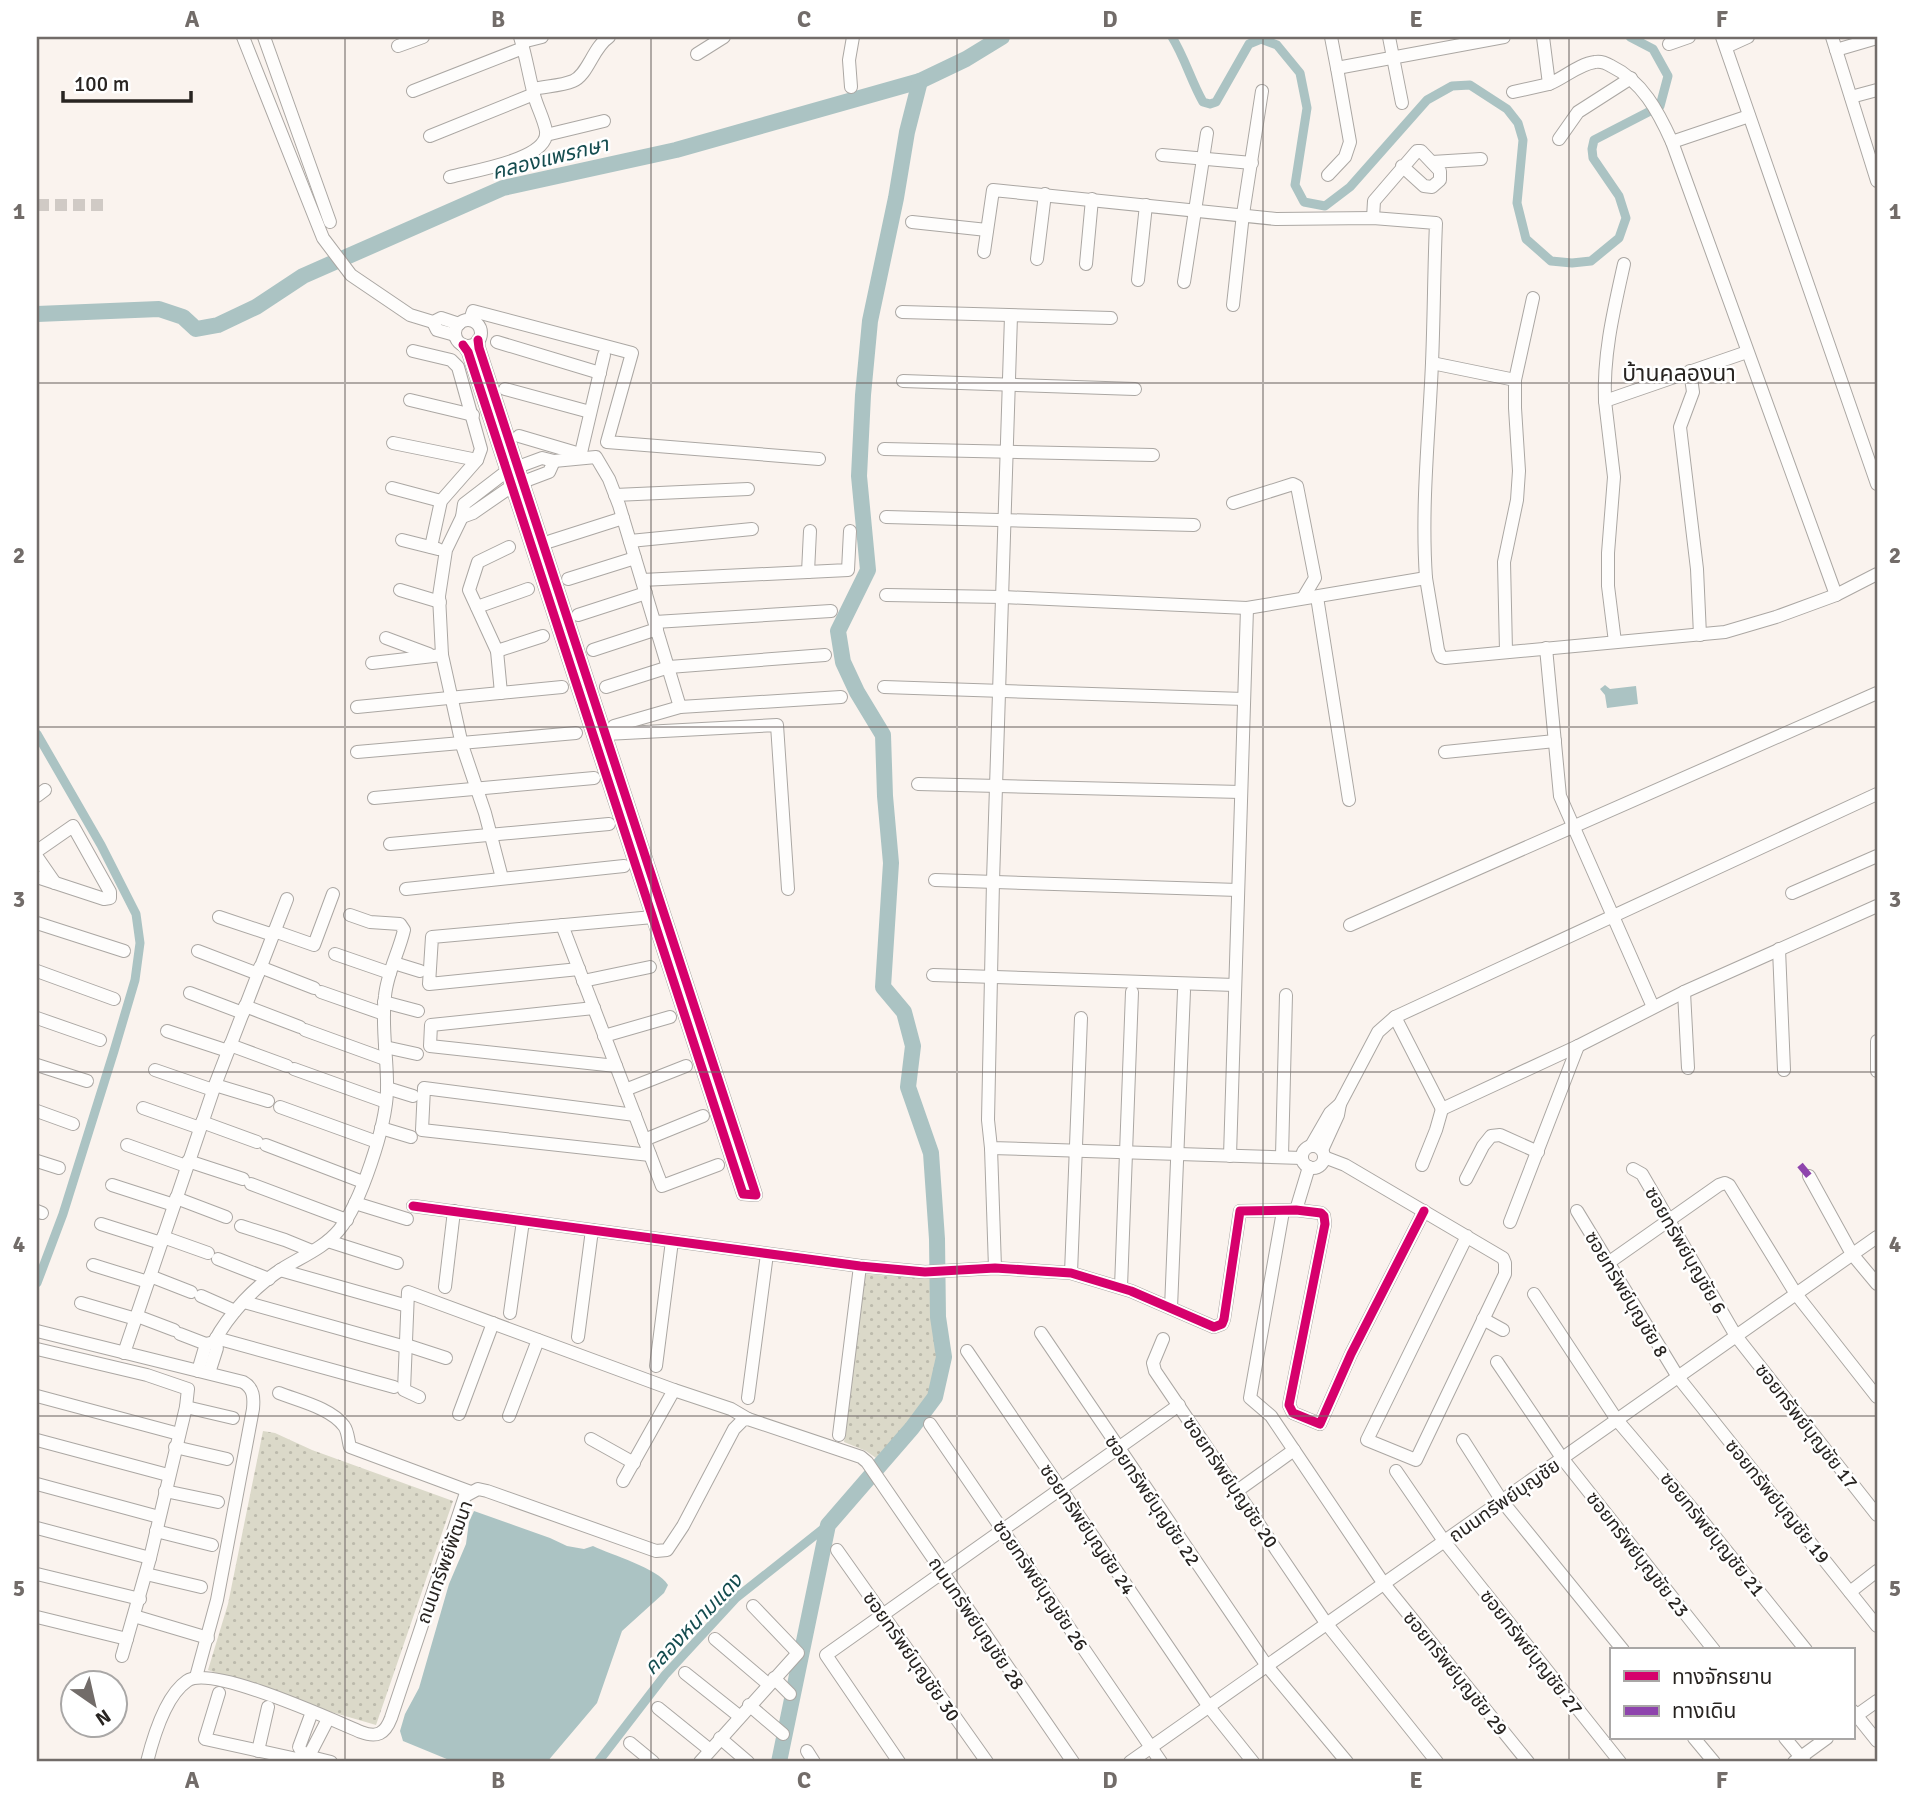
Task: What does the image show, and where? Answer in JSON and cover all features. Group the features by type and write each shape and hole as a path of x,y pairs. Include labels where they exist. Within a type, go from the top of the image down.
{"street":[{"path":"243,37 323,238 351,275 410,315 433,322 437,330 462,331 479,328 478,340 512,468 571,648 653,918 743,1194 756,1195 610,730 571,648"},
{"path":"264,37 330,222"},
{"path":"398,46 423,37"},
{"path":"413,91 522,42 542,37"},
{"path":"697,54 724,37"},
{"path":"851,87 849,60 853,37"},
{"path":"1328,175 1345,157 1350,142 1331,37"},
{"path":"1389,37 1402,103"},
{"path":"1337,68 1392,58 1443,42 1497,37"},
{"path":"1543,37 1549,83"},
{"path":"1669,44 1689,37"},
{"path":"1748,37 1724,42 1877,484"},
{"path":"1832,37 1851,97 1872,143 1877,181"},
{"path":"430,136 533,91 574,81 604,38"},
{"path":"1836,50 1877,38"},
{"path":"450,177 476,169 508,164 541,145 546,135 522,42"},
{"path":"1513,92 1549,83 1595,62 1603,62 1631,78 1650,100 1672,142 1836,595"},
{"path":"1559,139 1578,112 1631,78"},
{"path":"1851,97 1877,90"},
{"path":"1233,305 1243,214 1262,91"},
{"path":"1672,142 1749,116"},
{"path":"546,135 604,121"},
{"path":"1184,282 1208,133"},
{"path":"1373,218 1374,201 1402,166 1419,150 1441,175 1432,187 1424,186 1402,166"},
{"path":"1162,155 1252,163"},
{"path":"1432,162 1480,159"},
{"path":"985,251 993,190 1276,219 1373,218 1436,223 1432,363 1424,498 1426,578 1441,657 1700,635 1745,628 1836,595 1877,574"},
{"path":"1037,259 1045,194"},
{"path":"1086,264 1092,199"},
{"path":"1138,280 1146,205"},
{"path":"912,222 987,230"},
{"path":"1615,642 1608,564 1614,477 1604,379 1608,336 1624,264"},
{"path":"1506,651 1504,562 1520,471 1515,380 1533,298"},
{"path":"512,468 462,331 472,311 632,353 607,442 819,459"},
{"path":"902,312 1111,318"},
{"path":"995,1268 988,1120 1011,316"},
{"path":"462,331 471,345 478,340"},
{"path":"497,342 600,373"},
{"path":"413,351 451,360 458,367 481,449 477,460 441,501 431,547"},
{"path":"1605,401 1747,352"},
{"path":"580,455 604,355"},
{"path":"1432,363 1515,380"},
{"path":"1690,371 1693,392 1680,428 1696,556 1700,635"},
{"path":"903,381 1135,388"},
{"path":"505,389 590,412"},
{"path":"410,400 472,415"},
{"path":"519,436 580,455 596,457 623,518 680,707"},
{"path":"393,443 477,460"},
{"path":"884,449 1153,455"},
{"path":"502,878 462,743 452,698 437,655 446,551 462,517 464,504 512,468 542,458 554,461 580,455"},
{"path":"462,517 473,513 517,484 549,472 554,461"},
{"path":"1233,503 1293,484 1297,486 1315,578 1303,598"},
{"path":"392,488 441,501"},
{"path":"615,495 748,489"},
{"path":"886,517 1194,525"},
{"path":"551,541 623,518"},
{"path":"630,541 752,529"},
{"path":"808,572 810,531"},
{"path":"642,580 848,570 850,531"},
{"path":"402,540 446,551"},
{"path":"501,693 497,651 469,590 478,562 509,547"},
{"path":"568,579 635,558"},
{"path":"886,595 1003,597 1247,608 1426,578"},
{"path":"477,607 528,589"},
{"path":"400,590 440,602"},
{"path":"578,615 646,593"},
{"path":"1317,597 1349,800"},
{"path":"1230,1156 1247,608"},
{"path":"593,650 656,625 831,611"},
{"path":"497,651 543,636"},
{"path":"386,638 437,655"},
{"path":"1546,648 1557,785 1573,828 1653,1007"},
{"path":"372,663 437,655"},
{"path":"606,687 668,667 825,655"},
{"path":"357,707 562,687"},
{"path":"884,687 1244,699"},
{"path":"1350,925 1877,693"},
{"path":"610,730 680,707 841,697"},
{"path":"610,730 777,725 788,889"},
{"path":"357,752 576,733"},
{"path":"1445,752 1555,741"},
{"path":"374,798 594,778"},
{"path":"918,784 1241,792"},
{"path":"991,1148 1282,1156 1320,1166 1319,1151 1338,1115 1340,1104 1378,1031 1395,1017 1877,794"},
{"path":"390,844 609,824"},
{"path":"37,850 73,826 110,892 110,898 104,899 37,877"},
{"path":"1792,893 1877,856"},
{"path":"37,857 55,884"},
{"path":"406,888 624,866"},
{"path":"935,880 1238,890"},
{"path":"314,945 333,894"},
{"path":"124,1353 214,1087 287,899"},
{"path":"1442,1108 1578,1046 1684,992 1877,906"},
{"path":"204,1372 212,1341 240,1306 280,1270 328,1241 347,1220 377,1142 387,1088 384,1008 392,968 404,930 403,926 370,922 349,915"},
{"path":"219,918 331,952 392,968 420,971"},
{"path":"650,967 581,975 429,984 432,937 653,918"},
{"path":"37,923 124,951"},
{"path":"562,925 662,1186 718,1165"},
{"path":"1779,949 1784,1070"},
{"path":"198,951 317,990 384,1008 418,1012"},
{"path":"37,971 114,999"},
{"path":"933,975 1235,985"},
{"path":"1171,1308 1184,991"},
{"path":"1121,1287 1132,992"},
{"path":"1684,992 1688,1068"},
{"path":"190,993 385,1053 416,1054"},
{"path":"1282,1156 1286,995"},
{"path":"594,1008 431,1024 430,1046 616,1066"},
{"path":"604,1036 670,1017"},
{"path":"1395,1017 1442,1108 1422,1165"},
{"path":"37,1018 100,1040"},
{"path":"1071,1273 1081,1018"},
{"path":"167,1031 290,1067 386,1102"},
{"path":"1877,1041 1877,1071"},
{"path":"1510,1222 1578,1046"},
{"path":"37,1065 87,1081"},
{"path":"625,1090 687,1066"},
{"path":"155,1070 268,1101"},
{"path":"387,1088 413,1096"},
{"path":"635,1115 424,1088 422,1130 650,1155"},
{"path":"280,1107 377,1142"},
{"path":"142,1108 262,1144 363,1182"},
{"path":"37,1111 73,1124"},
{"path":"644,1140 703,1116"},
{"path":"381,1128 411,1137"},
{"path":"1466,1179 1491,1136 1500,1135 1538,1152"},
{"path":"127,1145 247,1182 347,1220"},
{"path":"1296,1210 1306,1163 1303,1153 1319,1151 1345,1165 1467,1236 1503,1258 1505,1274 1416,1460 1367,1440 1467,1236"},
{"path":"37,1161 59,1168"},
{"name":"ซอยทรัพย์บุญชัย 6","path":"1633,1169 1642,1174 1736,1336"},
{"path":"1809,1176 1852,1254 1877,1284"},
{"path":"1608,1264 1725,1183 1729,1185 1796,1294 1877,1397"},
{"path":"112,1185 226,1217"},
{"path":"355,1203 407,1219"},
{"path":"413,1206 860,1266 925,1272 995,1268 1071,1273 1121,1287 1214,1327 1222,1324 1240,1211 1296,1210 1321,1213 1325,1224 1289,1405 1293,1413 1320,1424 1351,1354 1424,1211"},
{"path":"445,1287 454,1211"},
{"name":"ซอยทรัพย์บุญชัย 8","path":"1577,1211 1678,1377"},
{"name":"ซอยทรัพย์บุญชัย 29","path":"1282,1217 1249,1396 1271,1416 1384,1584 1528,1762"},
{"path":"510,1313 523,1221"},
{"path":"101,1224 213,1256 270,1279"},
{"path":"241,1226 312,1251"},
{"path":"578,1337 592,1230"},
{"name":"ถนนทรัพย์บุญชัย","path":"1130,1762 1877,1237"},
{"path":"328,1241 397,1262"},
{"path":"656,1366 672,1241"},
{"path":"748,1398 767,1254"},
{"path":"93,1265 240,1306 404,1345 446,1358"},
{"path":"839,1435 860,1266"},
{"path":"280,1270 404,1305"},
{"path":"419,1397 404,1390 408,1293 731,1409 748,1419"},
{"name":"ซอยทรัพย์บุญชัย 21","path":"1534,1294 1617,1420 1804,1648"},
{"path":"81,1303 177,1332 394,1387"},
{"path":"1483,1319 1503,1330"},
{"path":"459,1414 493,1323"},
{"path":"37,1331 248,1385 254,1397 238,1495 208,1638 196,1677 187,1681 171,1700 159,1723 147,1762"},
{"name":"ซอยทรัพย์บุญชัย 22","path":"1041,1333 1267,1666 1347,1762"},
{"name":"ซอยทรัพย์บุญชัย 17","path":"1736,1336 1877,1515"},
{"name":"ซอยทรัพย์บุญชัย 20","path":"1163,1339 1153,1367 1326,1623 1437,1762"},
{"path":"509,1416 538,1340"},
{"path":"37,1349 188,1389 150,1558 122,1656"},
{"name":"ซอยทรัพย์บุญชัย 24","path":"967,1351 1209,1707 1253,1762"},
{"name":"ซอยทรัพย์บุญชัย 23","path":"1497,1362 1562,1458 1712,1648"},
{"name":"ซอยทรัพย์บุญชัย 19","path":"1678,1377 1877,1626"},
{"path":"623,1481 674,1390"},
{"path":"279,1393 337,1419 345,1427 350,1447 471,1492"},
{"path":"37,1396 228,1459"},
{"path":"899,1762 826,1655 1179,1405"},
{"path":"186,1407 233,1418"},
{"name":"ถนนทรัพย์บุญชัย 28","path":"748,1419 861,1457 867,1462 1073,1762"},
{"name":"ถนนทรัพย์พัฒนา","path":"196,1677 219,1679 370,1736 380,1734 386,1731 465,1496 471,1492 487,1491 656,1551 667,1550 683,1526 734,1429 748,1419"},
{"name":"ซอยทรัพย์บุญชัย 26","path":"930,1424 1161,1762"},
{"path":"591,1438 634,1463"},
{"path":"37,1440 168,1475"},
{"path":"1462,1440 1502,1500 1621,1648"},
{"path":"1237,1490 1294,1450"},
{"name":"ซอยทรัพย์บุญชัย 27","path":"1396,1471 1444,1541 1620,1762"},
{"path":"37,1484 159,1517"},
{"path":"165,1491 218,1502"},
{"path":"37,1528 150,1558"},
{"path":"156,1531 212,1545"},
{"name":"ซอยทรัพย์บุญชัย 30","path":"837,1550 987,1762"},
{"path":"1850,1592 1877,1572"},
{"path":"37,1574 139,1599"},
{"path":"146,1574 201,1587"},
{"path":"700,1762 798,1653 753,1606"},
{"path":"134,1616 208,1638"},
{"path":"37,1617 127,1639"},
{"path":"715,1639 790,1694"},
{"path":"685,1673 739,1716"},
{"path":"219,1693 205,1739 297,1759 315,1758 331,1762"},
{"path":"1877,1701 1854,1715 1877,1741"},
{"path":"749,1705 783,1734"},
{"path":"258,1751 268,1707"},
{"path":"658,1708 710,1750"},
{"path":"304,1760 299,1747 312,1712"},
{"path":"304,1760 328,1719"},
{"path":"720,1738 748,1762"},
{"path":"1696,1740 1714,1762"},
{"path":"1786,1740 1800,1761 1825,1740"},
{"path":"630,1743 653,1762"}],"shaded area":[{"path":"865,1274 932,1279 938,1334 939,1363 934,1387 916,1415 876,1458 844,1442"},
{"path":"263,1431 275,1433 312,1450 453,1501 376,1725 314,1707 208,1670 228,1604"}],"water":[{"path":"1605,685 1610,689 1636,686 1638,704 1607,708 1605,695 1600,689"},
{"path":"474,1511 567,1546 584,1549 593,1546 655,1573 668,1585 664,1593 622,1631 597,1703 547,1762 454,1762 403,1741 400,1731 405,1714 419,1688 449,1584 466,1544 469,1522"}],"waterway":[{"name":"คลองแพรกษา","path":"37,314 159,309 183,317 196,329 218,325 256,307 303,276 503,188 676,150 920,81 966,59 1002,37"},
{"path":"1172,37 1203,102 1210,104 1216,102 1249,44 1261,39 1277,45 1300,73 1307,108 1295,185 1304,202 1325,206 1350,187 1427,100 1452,86 1470,85 1507,109 1518,123 1523,140 1517,203 1526,239 1551,261 1572,263 1591,261 1619,238 1626,218 1619,196 1593,158 1594,140 1660,106 1668,76 1653,49 1630,37"},
{"path":"779,1762 828,1525 912,1428 935,1397 944,1357 938,1317 937,1239 931,1153 908,1087 913,1046 904,1012 883,987 891,863 883,735 857,692 843,662 838,631 868,570 859,476 870,321 907,132 920,81"},
{"path":"37,734 101,845 136,914 140,943 135,980 114,1051 63,1214 37,1283"},
{"name":"คลองหนามแดง","path":"598,1762 665,1675 736,1598 828,1525"}],"tunnel":[{"path":"37,205 108,205"}],"marked path":[{"path":"1800,1165 1809,1176"}],"cycle path":[{"path":"463,345 468,352 743,1194 756,1195 478,340"},
{"path":"413,1206 860,1266 925,1272 995,1268 1071,1273 1131,1291 1214,1327 1222,1324 1224,1319 1240,1211 1296,1210 1321,1213 1325,1224 1289,1405 1293,1413 1320,1424 1351,1354 1424,1211"}],"district":[{"name":"บ้านคลองนา","path":"1679,373"}]}
